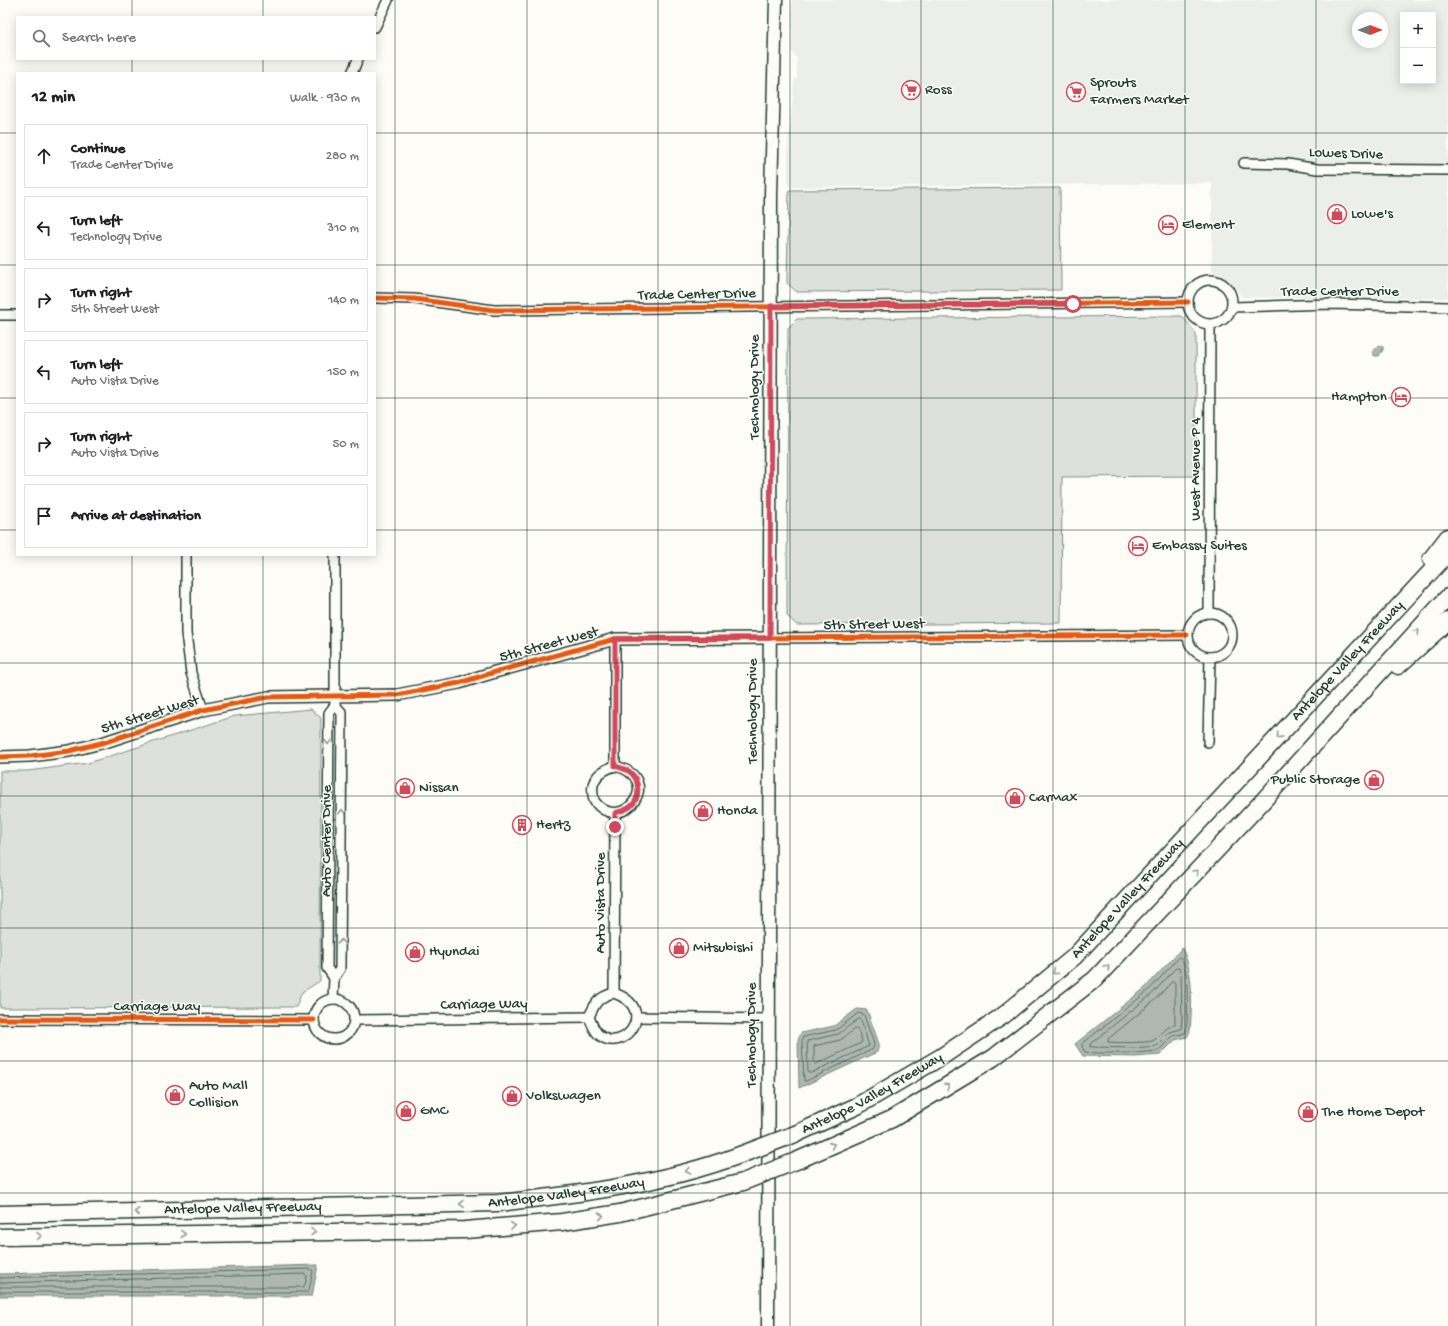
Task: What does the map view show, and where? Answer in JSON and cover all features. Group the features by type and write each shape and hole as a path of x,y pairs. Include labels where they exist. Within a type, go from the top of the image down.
{"highway":[{"path":"1391,616 1448,537"},
{"name":"Antelope Valley Freeway","path":"0,1214 294,1209 498,1203 572,1195 643,1182 692,1170 740,1155 798,1133 857,1106 941,1057 1004,1015 1074,957 1448,553"},
{"name":"Antelope Valley Freeway","path":"0,1237 465,1230 562,1222 620,1213 743,1182 796,1161 892,1119 993,1058 1095,979 1261,803 1448,597"},
{"path":"1353,703 1376,686 1448,621"}],"main road":[{"name":"Technology Drive","path":"768,1326 771,306 776,0"}],"street":[{"path":"376,25 388,0"},
{"path":"352,72 358,60"},
{"name":"Lowes Drive","path":"1244,164 1288,164 1317,169 1448,170"},
{"path":"1206,281 1214,281 1219,282 1226,287 1230,293 1232,307 1224,320 1217,324 1210,325 1199,322 1193,317 1188,302 1193,289 1199,284 1206,281"},
{"name":"Trade Center Drive","path":"376,298 414,299 494,310 1188,302"},
{"name":"Trade Center Drive","path":"1232,307 1332,304 1448,307"},
{"path":"0,315 16,315"},
{"name":"West Avenue P 4","path":"1209,612 1210,325"},
{"path":"186,556 186,633 191,673 203,710"},
{"name":"Auto Center Drive","path":"334,999 334,978 340,969 342,826 342,714 335,700 335,556"},
{"path":"1209,612 1223,617 1231,630 1232,638 1229,646 1224,652 1218,656 1210,658 1204,657 1192,648 1187,635 1193,621 1198,616 1209,612"},
{"name":"5th Street West","path":"0,757 30,756 69,751 105,742 203,710 268,697 335,700 397,695 459,683 615,639 1187,635"},
{"path":"615,639 615,766"},
{"path":"1208,742 1210,658"},
{"name":"Auto Center Drive","path":"334,978 327,968 328,713 335,700"},
{"path":"615,766 624,768 632,773 636,780 638,790 637,799 632,806 615,813 599,806 594,800 592,790 595,778 605,769 615,766"},
{"name":"Auto Vista Drive","path":"614,993 615,813"},
{"path":"614,993 623,996 632,1004 636,1017 633,1029 626,1036 613,1040 605,1038 597,1033 589,1017 598,1000 605,995 614,993"},
{"path":"334,999 341,1000 350,1006 356,1020 349,1034 338,1040 329,1039 320,1034 315,1026 314,1020 316,1010 321,1003 334,999"},
{"name":"Carriage Way","path":"356,1020 589,1017"},
{"path":"636,1017 768,1019"},
{"name":"Carriage Way","path":"0,1019 314,1020"}],"shaded area":[{"path":"792,0 1448,0 1448,298 1242,297 1230,281 1212,271 1212,183 788,187 788,141 794,81 797,78 797,58 791,51"},
{"path":"1060,188 1061,290 797,292 787,283 789,190"},
{"path":"1182,316 1196,333 1196,476 1062,477 1061,623 797,625 787,616 788,328 797,319"},
{"path":"311,709 321,718 320,981 302,992 296,1007 0,1008 0,771 28,771 88,763 235,716"}],"water":[{"path":"1381,345 1383,350 1378,356 1375,356 1373,351"},
{"path":"1182,948 1189,968 1191,989 1190,1031 1187,1037 1175,1040 1160,1055 1135,1057 1083,1056 1075,1044 1145,988"},
{"path":"857,1009 867,1010 879,1044 877,1052 799,1088 798,1040 801,1033 834,1026"},
{"path":"318,1265 312,1296 0,1296 0,1274"}],"cycle path":[{"path":"376,298 414,299 494,310 1188,302"},
{"path":"0,757 30,756 69,751 105,742 203,710 268,697 397,695 459,683 615,639 1187,635"},
{"path":"0,1019 314,1020"}],"place":[{"name":"Ross","path":"911,90"},
{"name":"Sprouts Farmers Market","path":"1076,92"},
{"name":"Lowe's","path":"1337,214"},
{"name":"Element","path":"1168,225"},
{"name":"Hampton","path":"1401,397"},
{"name":"Embassy Suites","path":"1138,546"},
{"name":"Public Storage","path":"1374,780"},
{"name":"Nissan","path":"405,788"},
{"name":"CarMax","path":"1015,798"},
{"name":"Honda","path":"703,811"},
{"name":"Hertz","path":"522,825"},
{"name":"Mitsubishi","path":"679,948"},
{"name":"Hyundai","path":"415,952"},
{"name":"Auto Mall Collision","path":"175,1095"},
{"name":"Volkswagen","path":"512,1096"},
{"name":"GMC","path":"406,1111"},
{"name":"The Home Depot","path":"1308,1112"}],"route":[{"path":"615,827 615,813 632,806 637,799 638,790 636,780 632,773 624,768 615,766 615,639 770,638 771,306 1073,304"}]}
